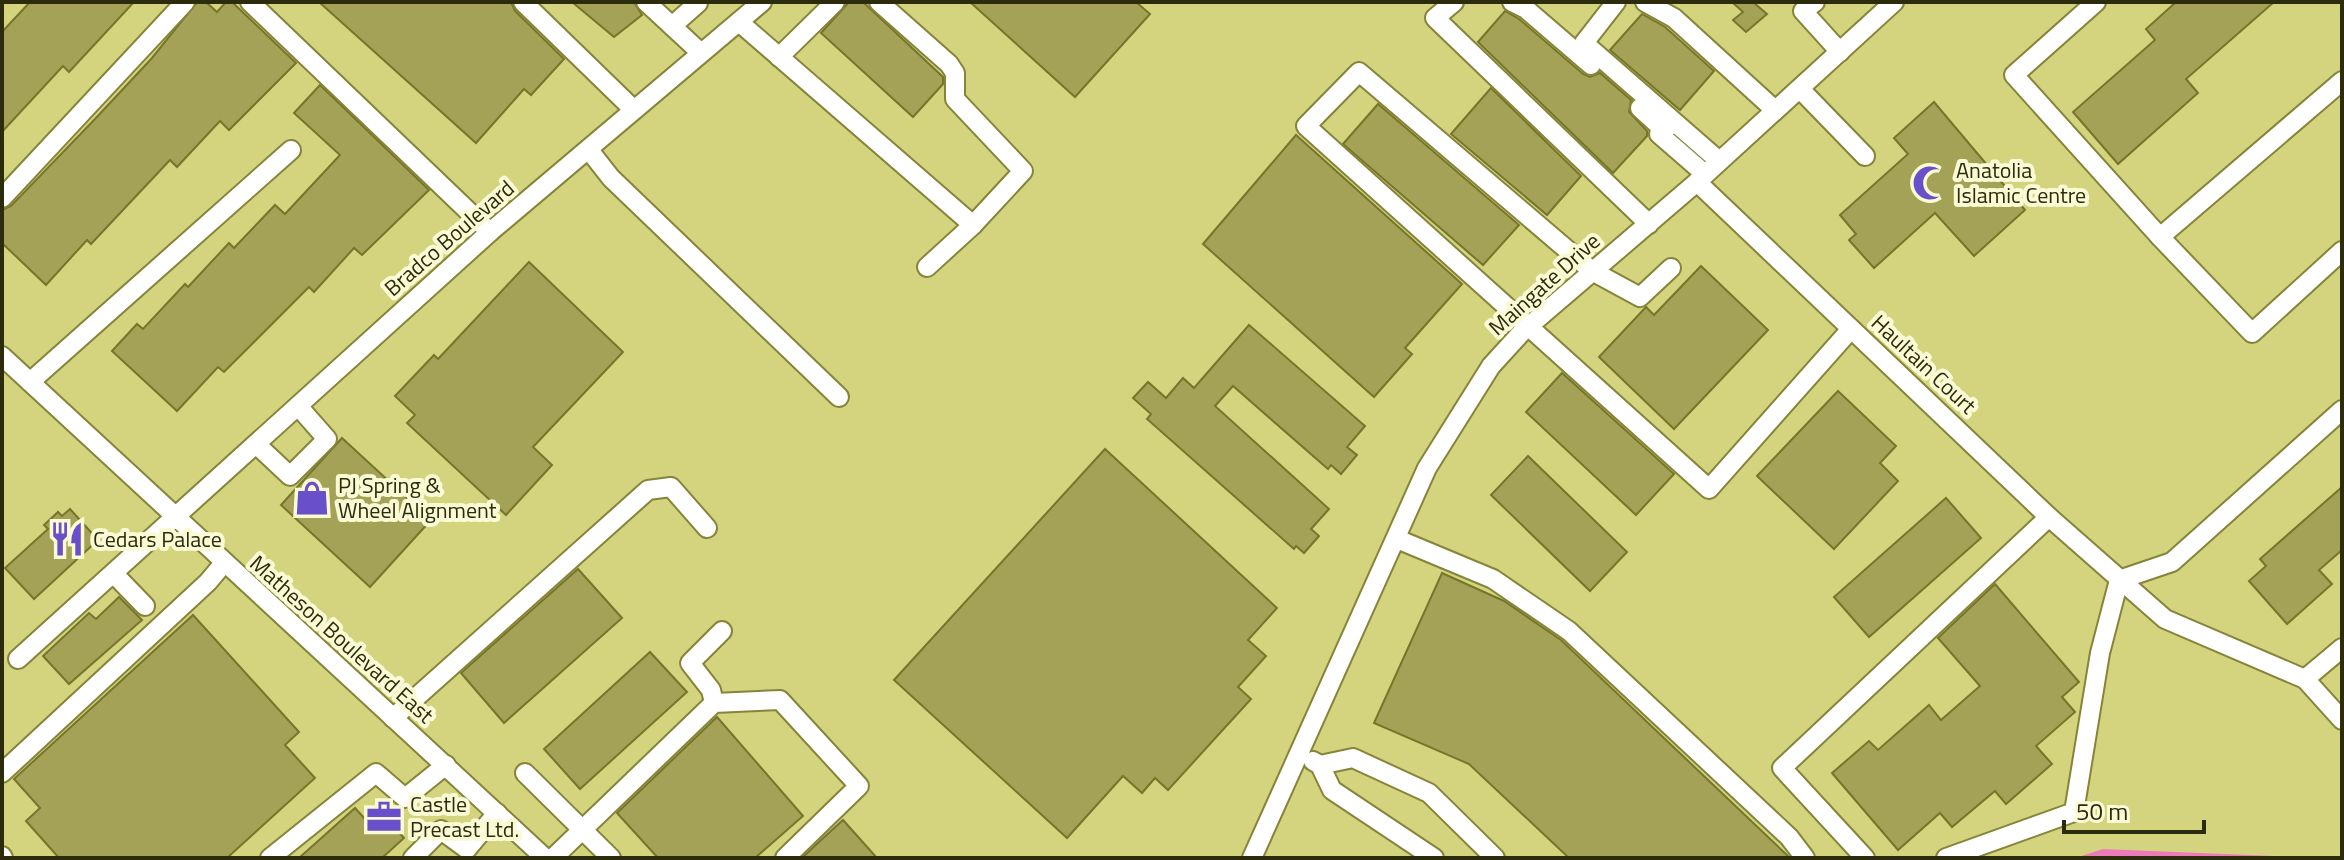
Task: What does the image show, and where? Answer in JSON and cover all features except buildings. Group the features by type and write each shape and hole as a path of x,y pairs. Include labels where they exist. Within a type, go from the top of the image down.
{"street":[{"path":"2,198 185,2"},
{"path":"250,2 490,232"},
{"path":"523,2 634,110"},
{"path":"646,2 701,53"},
{"name":"Bradco Boulevard","path":"18,659 490,232 762,2"},
{"path":"779,57 835,2"},
{"path":"879,2 949,64 955,73 955,99 1023,171 973,225 927,267"},
{"path":"1454,2 1435,18 1649,224"},
{"path":"1512,2 1526,9 1669,126 1718,160"},
{"path":"1616,2 1584,43 1669,126"},
{"path":"1645,2 1671,10 1775,110"},
{"path":"1815,2 1803,11 1840,52"},
{"name":"Maingate Drive","path":"1252,858 1427,468 1491,366 1531,326 1701,178 1894,2"},
{"path":"2096,2 2014,75 2160,237 2252,333 2342,251"},
{"path":"672,26 698,3"},
{"path":"739,22 973,225"},
{"path":"1671,268 1640,297 1592,271 1359,72 1306,126 1709,489 1851,329"},
{"path":"2160,237 2342,81"},
{"path":"1800,89 1865,156"},
{"name":"Haultain Court","path":"1669,126 1659,134 1701,178 1851,329 2119,580 2165,619 2305,679"},
{"path":"30,382 291,150"},
{"path":"589,150 611,178 839,397"},
{"name":"Matheson Boulevard East","path":"2,356 545,858"},
{"path":"256,444 290,476 327,439 298,406"},
{"path":"1946,858 2074,812 2100,653 2119,580 2172,562 2342,410"},
{"path":"393,718 648,490 671,487 707,528"},
{"path":"1865,858 1782,768 2049,517"},
{"path":"1397,539 1493,579 1569,631 1789,837 1805,858"},
{"path":"2,773 208,582 224,563"},
{"path":"114,574 145,606"},
{"path":"714,703 711,690 690,663 722,631"},
{"path":"2342,648 2305,679 2342,720"},
{"path":"553,858 714,703 780,700 859,786 785,858"},
{"path":"1300,754 1320,765 1332,790 1434,858"},
{"path":"1320,765 1353,758 1429,793 1495,858"},
{"path":"270,858 376,773 405,798 446,765"},
{"path":"525,773 611,858"},
{"path":"413,858 441,830 467,849 497,813"}],"shaded area":[{"path":"2,2 2342,2 2342,858 2104,849 2075,858 2,858"},
{"path":"2103,849 2323,858 2075,858"}],"place":[{"name":"Anatolia Islamic Centre","path":"1930,183"},
{"name":"PJ Spring & Wheel Alignment","path":"312,498"},
{"name":"Cedars Palace","path":"67,539"},
{"name":"Castle Precast Ltd.","path":"384,817"}]}
